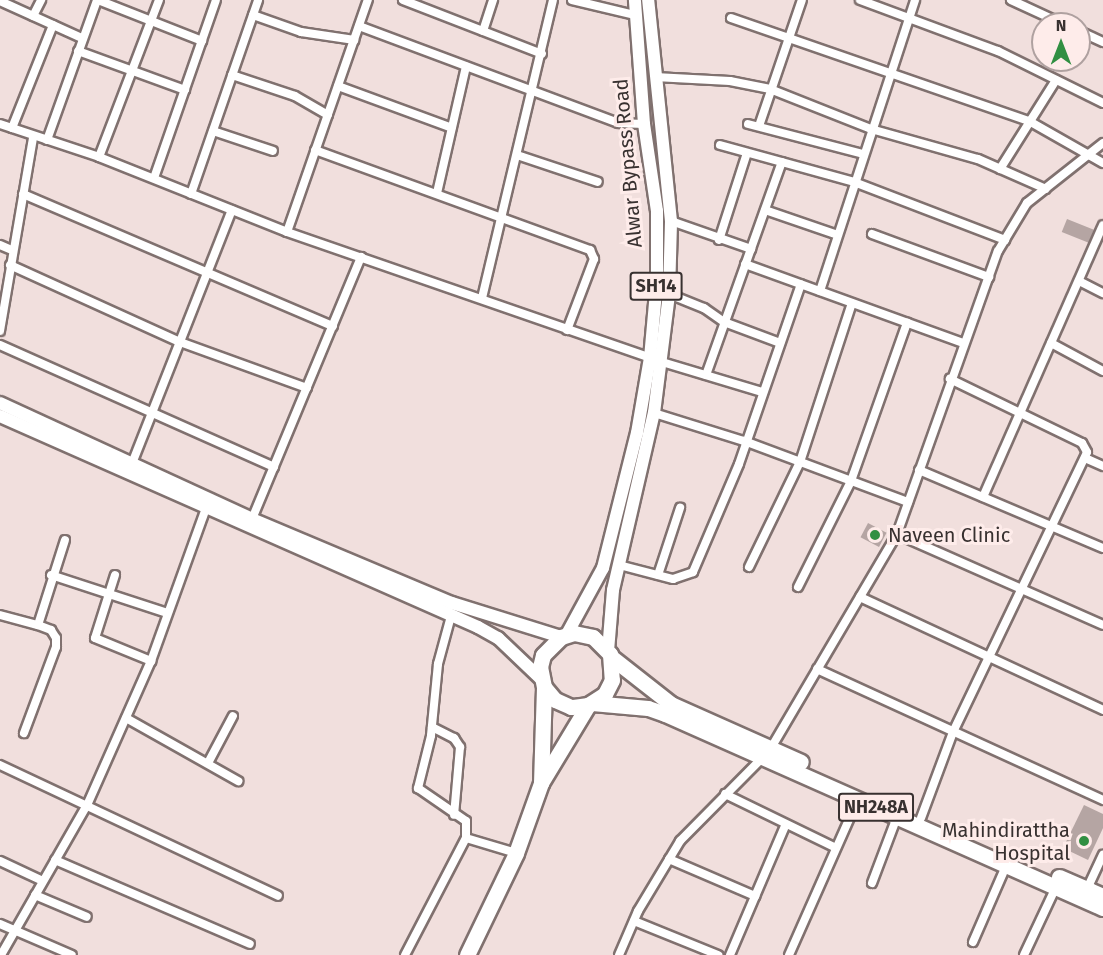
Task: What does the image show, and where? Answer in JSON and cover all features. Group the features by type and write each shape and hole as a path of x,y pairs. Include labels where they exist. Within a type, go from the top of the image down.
{"highway":[{"name":"NH248A","path":"564,636 587,634 656,695 858,799 1103,908"},
{"path":"541,783 543,655 564,636"},
{"path":"467,955 516,853 541,783 590,704 605,694 612,680 610,654"},
{"name":"NH248A","path":"542,683 555,700 571,707 590,704 648,708 767,752 1103,896"}],"main road":[{"name":"Alwar Bypass Road","path":"564,636 603,568 656,360 657,211 644,124 635,0"},
{"name":"SH14","path":"610,654 610,604 654,413 656,360 669,294 671,221 648,0"},
{"path":"0,403 130,469 498,638 542,683"},
{"path":"0,416 130,469"},
{"path":"208,505 252,519 452,603 564,636"}],"street":[{"path":"33,16 40,0"},
{"path":"47,140 97,0 202,41"},
{"path":"99,157 159,0"},
{"path":"154,178 216,0"},
{"path":"191,194 258,0"},
{"path":"287,232 368,0"},
{"path":"403,0 542,54"},
{"path":"483,31 493,0"},
{"path":"482,298 534,92 553,0"},
{"path":"572,0 635,15"},
{"path":"759,126 787,37 802,0"},
{"path":"860,0 998,51 1103,103"},
{"path":"820,291 915,0"},
{"path":"1011,0 1037,12"},
{"path":"0,1 82,38"},
{"path":"253,15 301,32 354,40"},
{"path":"731,18 890,71 1029,121 1090,153 1103,163"},
{"path":"12,128 53,25"},
{"path":"359,26 618,123 644,124"},
{"path":"78,51 185,90"},
{"path":"437,193 466,66"},
{"path":"232,75 295,96 328,115"},
{"path":"655,77 730,81 770,89 871,129 1000,169 1046,189"},
{"path":"1000,169 1056,80"},
{"path":"338,86 452,128"},
{"path":"0,124 33,137 99,157 287,232 656,360 762,392"},
{"path":"748,124 863,154"},
{"path":"213,131 273,151"},
{"path":"0,331 33,137"},
{"path":"619,955 634,921 680,841 767,752 897,534 963,343 1005,240 1027,203 1103,143"},
{"path":"720,145 854,182 1005,240"},
{"path":"315,150 437,193 594,254 567,330"},
{"path":"719,240 747,153"},
{"path":"517,155 598,182"},
{"path":"706,375 782,162"},
{"path":"23,194 333,326"},
{"path":"130,469 232,210"},
{"path":"765,210 838,235"},
{"path":"671,221 719,240 751,249"},
{"path":"983,497 1103,225"},
{"path":"872,234 989,277"},
{"path":"0,245 12,250"},
{"path":"252,519 362,257"},
{"path":"745,264 963,343"},
{"path":"10,265 180,342 307,388"},
{"path":"1079,281 1103,293"},
{"path":"619,566 673,579 693,572 739,465 744,441 801,284"},
{"path":"669,294 704,308 724,322 780,343"},
{"path":"749,567 800,462 852,303"},
{"path":"798,587 851,481 907,323"},
{"path":"1051,344 1103,371"},
{"path":"0,345 274,467"},
{"path":"921,818 953,732 1085,458 1087,446 950,379"},
{"path":"654,413 744,441 908,502"},
{"path":"1085,458 1103,466"},
{"path":"919,470 1103,548"},
{"path":"1,955 88,803 150,661 208,505"},
{"path":"658,575 680,508"},
{"path":"897,534 1103,625"},
{"path":"38,625 51,575 65,540"},
{"path":"51,575 167,613"},
{"path":"116,575 95,638 150,661"},
{"path":"860,597 1103,710"},
{"path":"405,955 466,838 466,821 454,815 418,788 432,727 438,664 451,616"},
{"path":"1,618 38,625 51,630 56,647 24,733"},
{"path":"817,669 1103,800"},
{"path":"207,763 233,716"},
{"path":"126,718 238,781"},
{"path":"432,727 454,738 460,747 454,815"},
{"path":"0,765 88,803 279,896"},
{"path":"725,794 837,848"},
{"path":"789,955 858,799"},
{"path":"872,883 897,817"},
{"path":"729,955 786,824"},
{"path":"466,838 516,853"},
{"path":"1087,889 1103,854"},
{"path":"669,859 755,896"},
{"path":"55,860 250,944"},
{"path":"0,861 43,881"},
{"path":"973,942 1006,866"},
{"path":"1024,955 1056,887"},
{"path":"35,895 87,917"},
{"path":"634,921 718,955"},
{"path":"0,924 72,955"}],"building":[{"path":"1067,219 1094,230 1089,243 1062,232"},
{"path":"868,523 887,533 879,547 860,537"},
{"path":"1084,805 1103,814 1103,828 1088,860 1063,848"}],"place":[{"name":"Naveen Clinic","path":"875,535"},
{"name":"Mahindirattha Hospital","path":"1084,841"}]}
